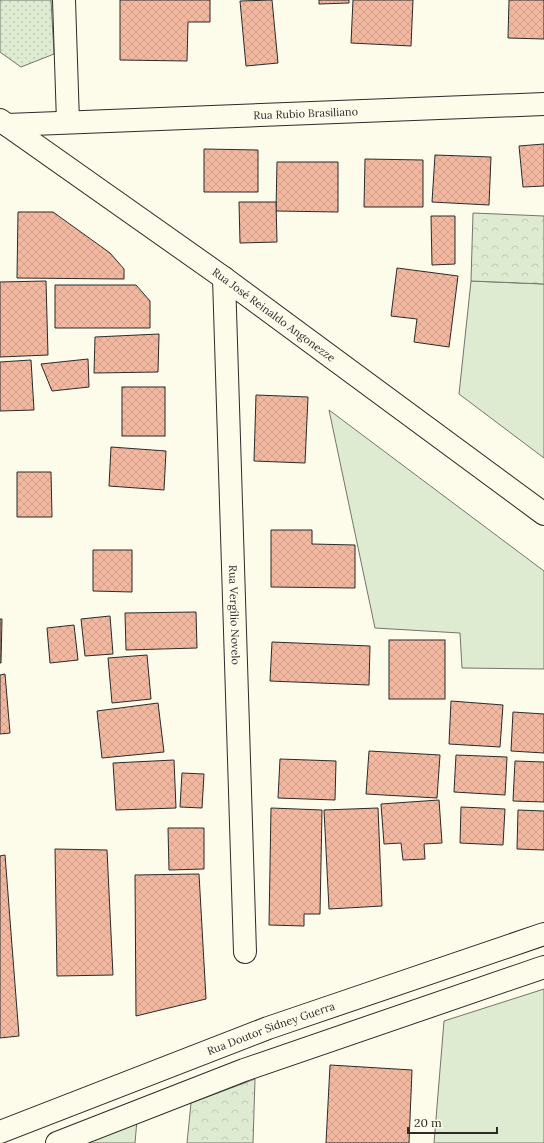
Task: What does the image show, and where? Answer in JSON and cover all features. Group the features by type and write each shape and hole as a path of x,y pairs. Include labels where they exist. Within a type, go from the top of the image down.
{"main road":[{"path":"64,0 68,122"},
{"name":"Rua Rubio Brasiliano","path":"3,123 68,122 544,104"},
{"name":"Rua José Reinaldo Angonezze","path":"3,123 224,278 544,514"},
{"name":"Rua Vergílio Novelo","path":"224,278 245,952"},
{"name":"Rua Doutor Sidney Guerra","path":"0,1132 268,1028 544,934"},
{"path":"57,1143 244,1070 544,967"}],"green space":[{"path":"0,0 51,0 54,54 21,67 0,52"},
{"path":"473,213 544,216 544,284 471,281"},
{"path":"471,281 544,284 544,458 459,394"},
{"path":"329,410 544,571 544,669 462,668 460,633 375,628"},
{"path":"544,989 544,1143 434,1143 444,1021"},
{"path":"255,1079 253,1143 187,1143 191,1103"},
{"path":"137,1120 135,1143 88,1143"}],"building":[{"path":"120,0 210,0 210,22 188,22 187,61 120,60"},
{"path":"272,0 278,63 246,66 240,1"},
{"path":"319,0 349,0 349,3 319,4"},
{"path":"353,0 413,0 411,46 351,43"},
{"path":"509,0 544,0 544,39 508,38"},
{"path":"544,144 544,186 523,187 519,146"},
{"path":"204,149 258,150 258,192 204,192"},
{"path":"435,155 491,157 489,205 432,202"},
{"path":"365,159 423,160 423,207 364,207"},
{"path":"277,162 338,162 338,212 276,211"},
{"path":"239,202 276,202 277,242 240,243"},
{"path":"18,212 53,212 110,253 124,269 124,279 17,278"},
{"path":"431,216 455,216 455,264 432,265"},
{"path":"397,268 458,276 449,347 414,342 417,319 391,316"},
{"path":"46,281 48,355 0,357 0,282"},
{"path":"55,285 136,285 150,301 150,328 55,328"},
{"path":"159,334 158,372 94,373 95,337"},
{"path":"88,359 89,387 52,391 41,364"},
{"path":"31,360 34,410 0,411 0,362"},
{"path":"122,387 165,387 165,436 122,436"},
{"path":"256,395 308,397 305,463 254,461"},
{"path":"111,447 166,451 164,490 109,486"},
{"path":"17,472 51,472 52,517 17,517"},
{"path":"271,530 312,530 312,544 355,545 355,588 271,587"},
{"path":"93,550 132,550 132,592 93,591"},
{"path":"196,612 197,648 126,650 125,613"},
{"path":"110,616 113,654 85,656 81,619"},
{"path":"0,619 2,619 1,663 0,663"},
{"path":"74,625 78,660 50,663 47,628"},
{"path":"389,640 445,640 445,699 389,699"},
{"path":"272,642 370,646 369,685 270,681"},
{"path":"147,655 151,699 112,703 108,658"},
{"path":"5,674 10,733 0,734 0,675"},
{"path":"451,701 503,705 500,747 449,744"},
{"path":"158,703 164,752 102,758 97,711"},
{"path":"513,712 544,714 544,753 511,751"},
{"path":"369,751 440,755 437,798 366,794"},
{"path":"456,755 507,757 505,795 454,792"},
{"path":"280,759 336,761 335,800 278,798"},
{"path":"174,760 176,808 116,810 113,763"},
{"path":"515,761 544,762 544,802 513,801"},
{"path":"182,773 204,774 202,808 180,807"},
{"path":"439,800 442,843 424,844 425,859 403,860 401,843 384,844 381,804"},
{"path":"461,807 505,809 503,845 460,843"},
{"path":"271,808 322,810 320,914 304,914 304,926 269,925"},
{"path":"378,808 382,906 329,909 324,810"},
{"path":"518,810 544,811 544,850 517,849"},
{"path":"168,828 204,828 204,869 169,870"},
{"path":"55,849 107,850 113,975 57,976"},
{"path":"5,855 19,1036 0,1038 0,856"},
{"path":"199,874 206,999 136,1016 135,875"},
{"path":"330,1065 412,1070 409,1143 326,1143"}]}
